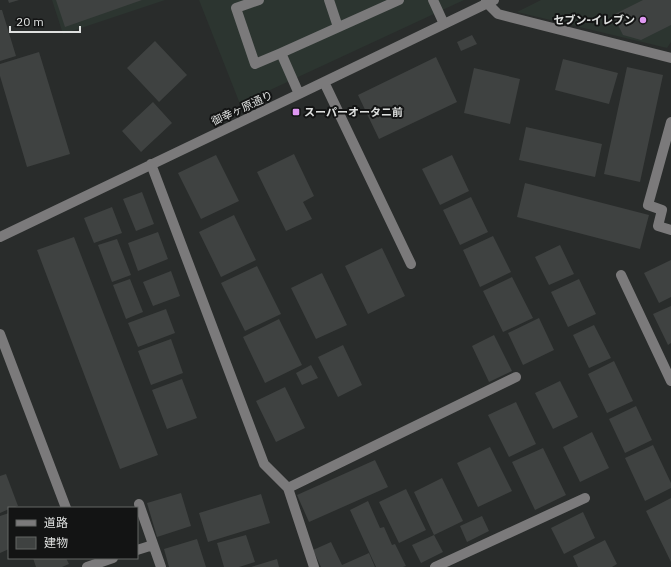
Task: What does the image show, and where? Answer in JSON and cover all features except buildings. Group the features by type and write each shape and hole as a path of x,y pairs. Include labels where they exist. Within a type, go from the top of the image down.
{"street":[{"path":"259,0 236,8 255,64 393,1"},
{"path":"329,0 338,27"},
{"path":"433,0 444,24"},
{"path":"489,1 498,14 671,58"},
{"name":"御幸ヶ原通り","path":"0,237 324,82 489,1"},
{"path":"281,53 299,94"},
{"path":"324,82 411,264"},
{"path":"671,122 648,205 662,210 658,226 671,230"},
{"path":"151,164 264,464 288,488 314,567"},
{"path":"621,275 668,366 671,381"},
{"path":"0,334 66,507"},
{"path":"288,488 516,377"},
{"path":"435,567 585,498"},
{"path":"139,504 161,567"},
{"path":"138,550 153,544"},
{"path":"87,567 110,559"}],"shaded area":[{"path":"52,0 165,0 63,34"},
{"path":"199,0 464,0 240,104"},
{"path":"541,0 671,0 671,42 667,48 517,12"}],"place":[{"name":"セブン-イレブン","path":"643,20"},
{"name":"スーパーオータニ前","path":"296,112"}]}
